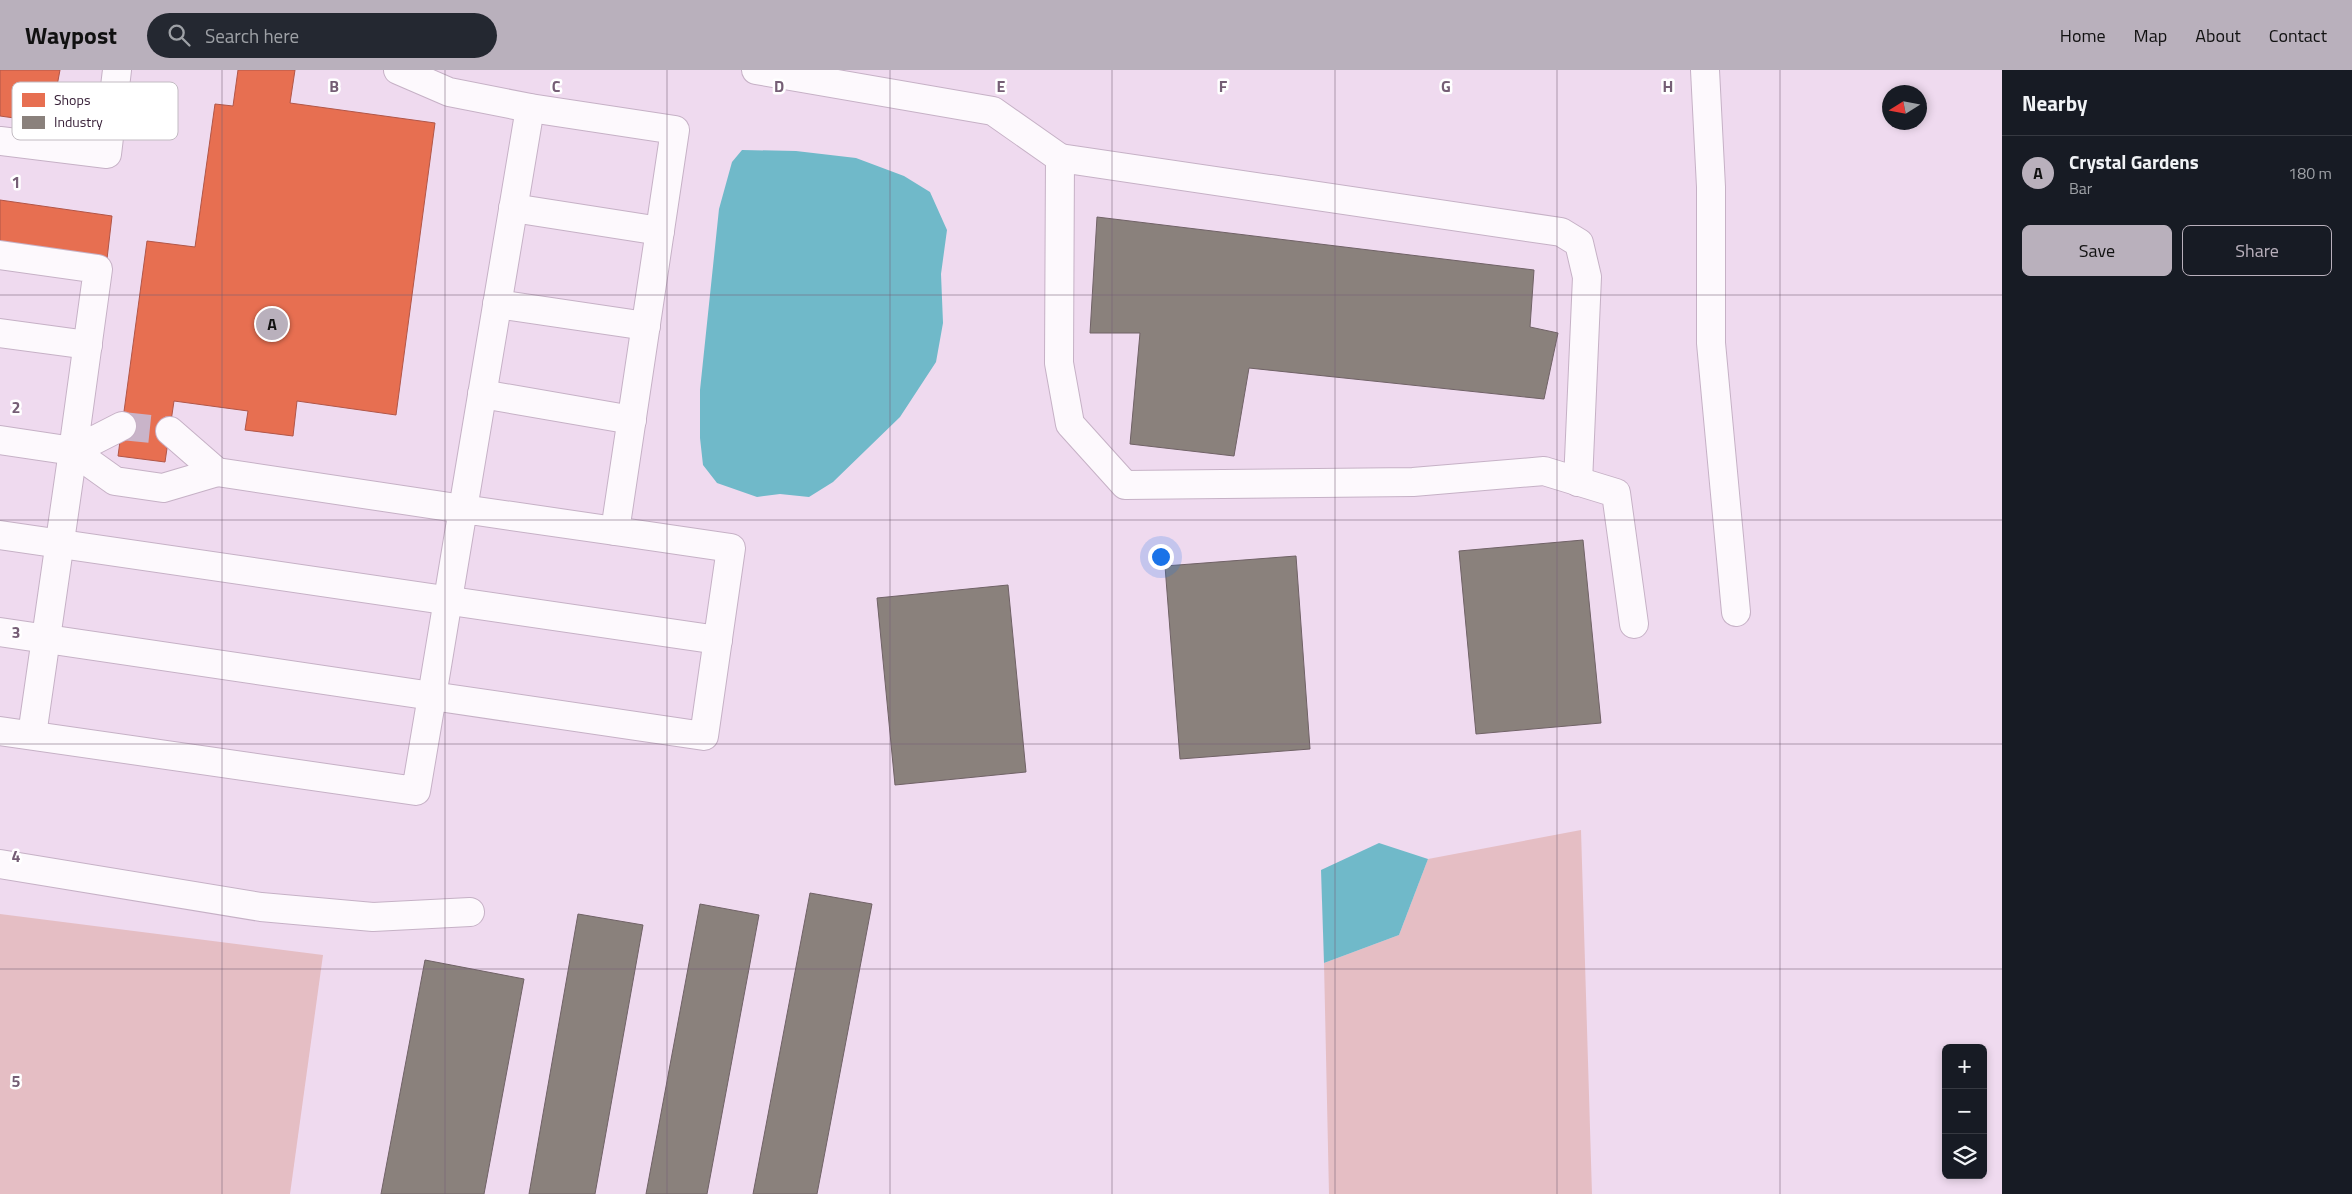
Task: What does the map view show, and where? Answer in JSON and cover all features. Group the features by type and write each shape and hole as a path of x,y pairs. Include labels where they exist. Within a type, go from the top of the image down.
{"lane":[{"path":"398,70 449,92 530,108 675,130 615,531"},
{"path":"756,70 993,111 1060,158 1561,232 1580,243 1587,277 1578,482"},
{"path":"1705,70 1711,187 1711,344 1736,612"},
{"path":"0,731 416,791 530,108"},
{"path":"0,141 107,154 109,140"},
{"path":"1060,158 1059,363 1070,424 1124,485 1413,482 1544,471 1616,493 1634,624"},
{"path":"513,208 660,231"},
{"path":"0,255 98,269 32,735"},
{"path":"497,304 646,326"},
{"path":"0,333 88,345"},
{"path":"482,394 632,420"},
{"path":"73,451 122,426"},
{"path":"170,431 217,472"},
{"path":"0,440 73,451 115,481 163,488 217,472 731,548 704,736 0,632"},
{"path":"0,535 718,640"},
{"path":"0,864 261,907 373,918 470,912"}],"shaded area":[{"path":"1581,830 1592,1194 1329,1194 1324,963 1399,935 1428,859"},
{"path":"0,914 323,955 290,1194 0,1194"}],"water":[{"path":"742,150 796,151 856,158 904,176 930,192 947,230 941,274 943,323 936,362 900,417 833,482 809,497 780,494 757,497 717,483 703,465 700,438 700,390 719,209 732,162"},
{"path":"1379,843 1428,859 1399,935 1324,963 1321,870"}],"building: Shops":[{"path":"0,70 60,70 58,82 12,82 12,118 0,116"},
{"path":"238,70 295,70 290,103 435,123 396,415 297,401 293,436 245,430 248,411 174,401 165,462 118,456 147,241 195,247 215,104 233,106"},
{"path":"0,200 112,216 107,259 0,243"}],"building: Industry":[{"path":"1097,217 1534,270 1530,327 1558,333 1544,399 1249,368 1234,456 1130,444 1140,333 1090,333"},
{"path":"1583,540 1601,723 1476,734 1459,551"},
{"path":"1296,556 1310,749 1180,759 1165,566"},
{"path":"1008,585 1026,772 895,785 877,598"},
{"path":"810,893 872,904 817,1194 753,1194"},
{"path":"700,904 759,915 707,1194 646,1194"},
{"path":"578,914 643,925 595,1194 529,1194"},
{"path":"425,960 524,979 484,1194 381,1194"}],"tunnel":[{"path":"122,426 170,431"}],"place":[{"name":"Crystal Gardens","path":"272,324"}]}
